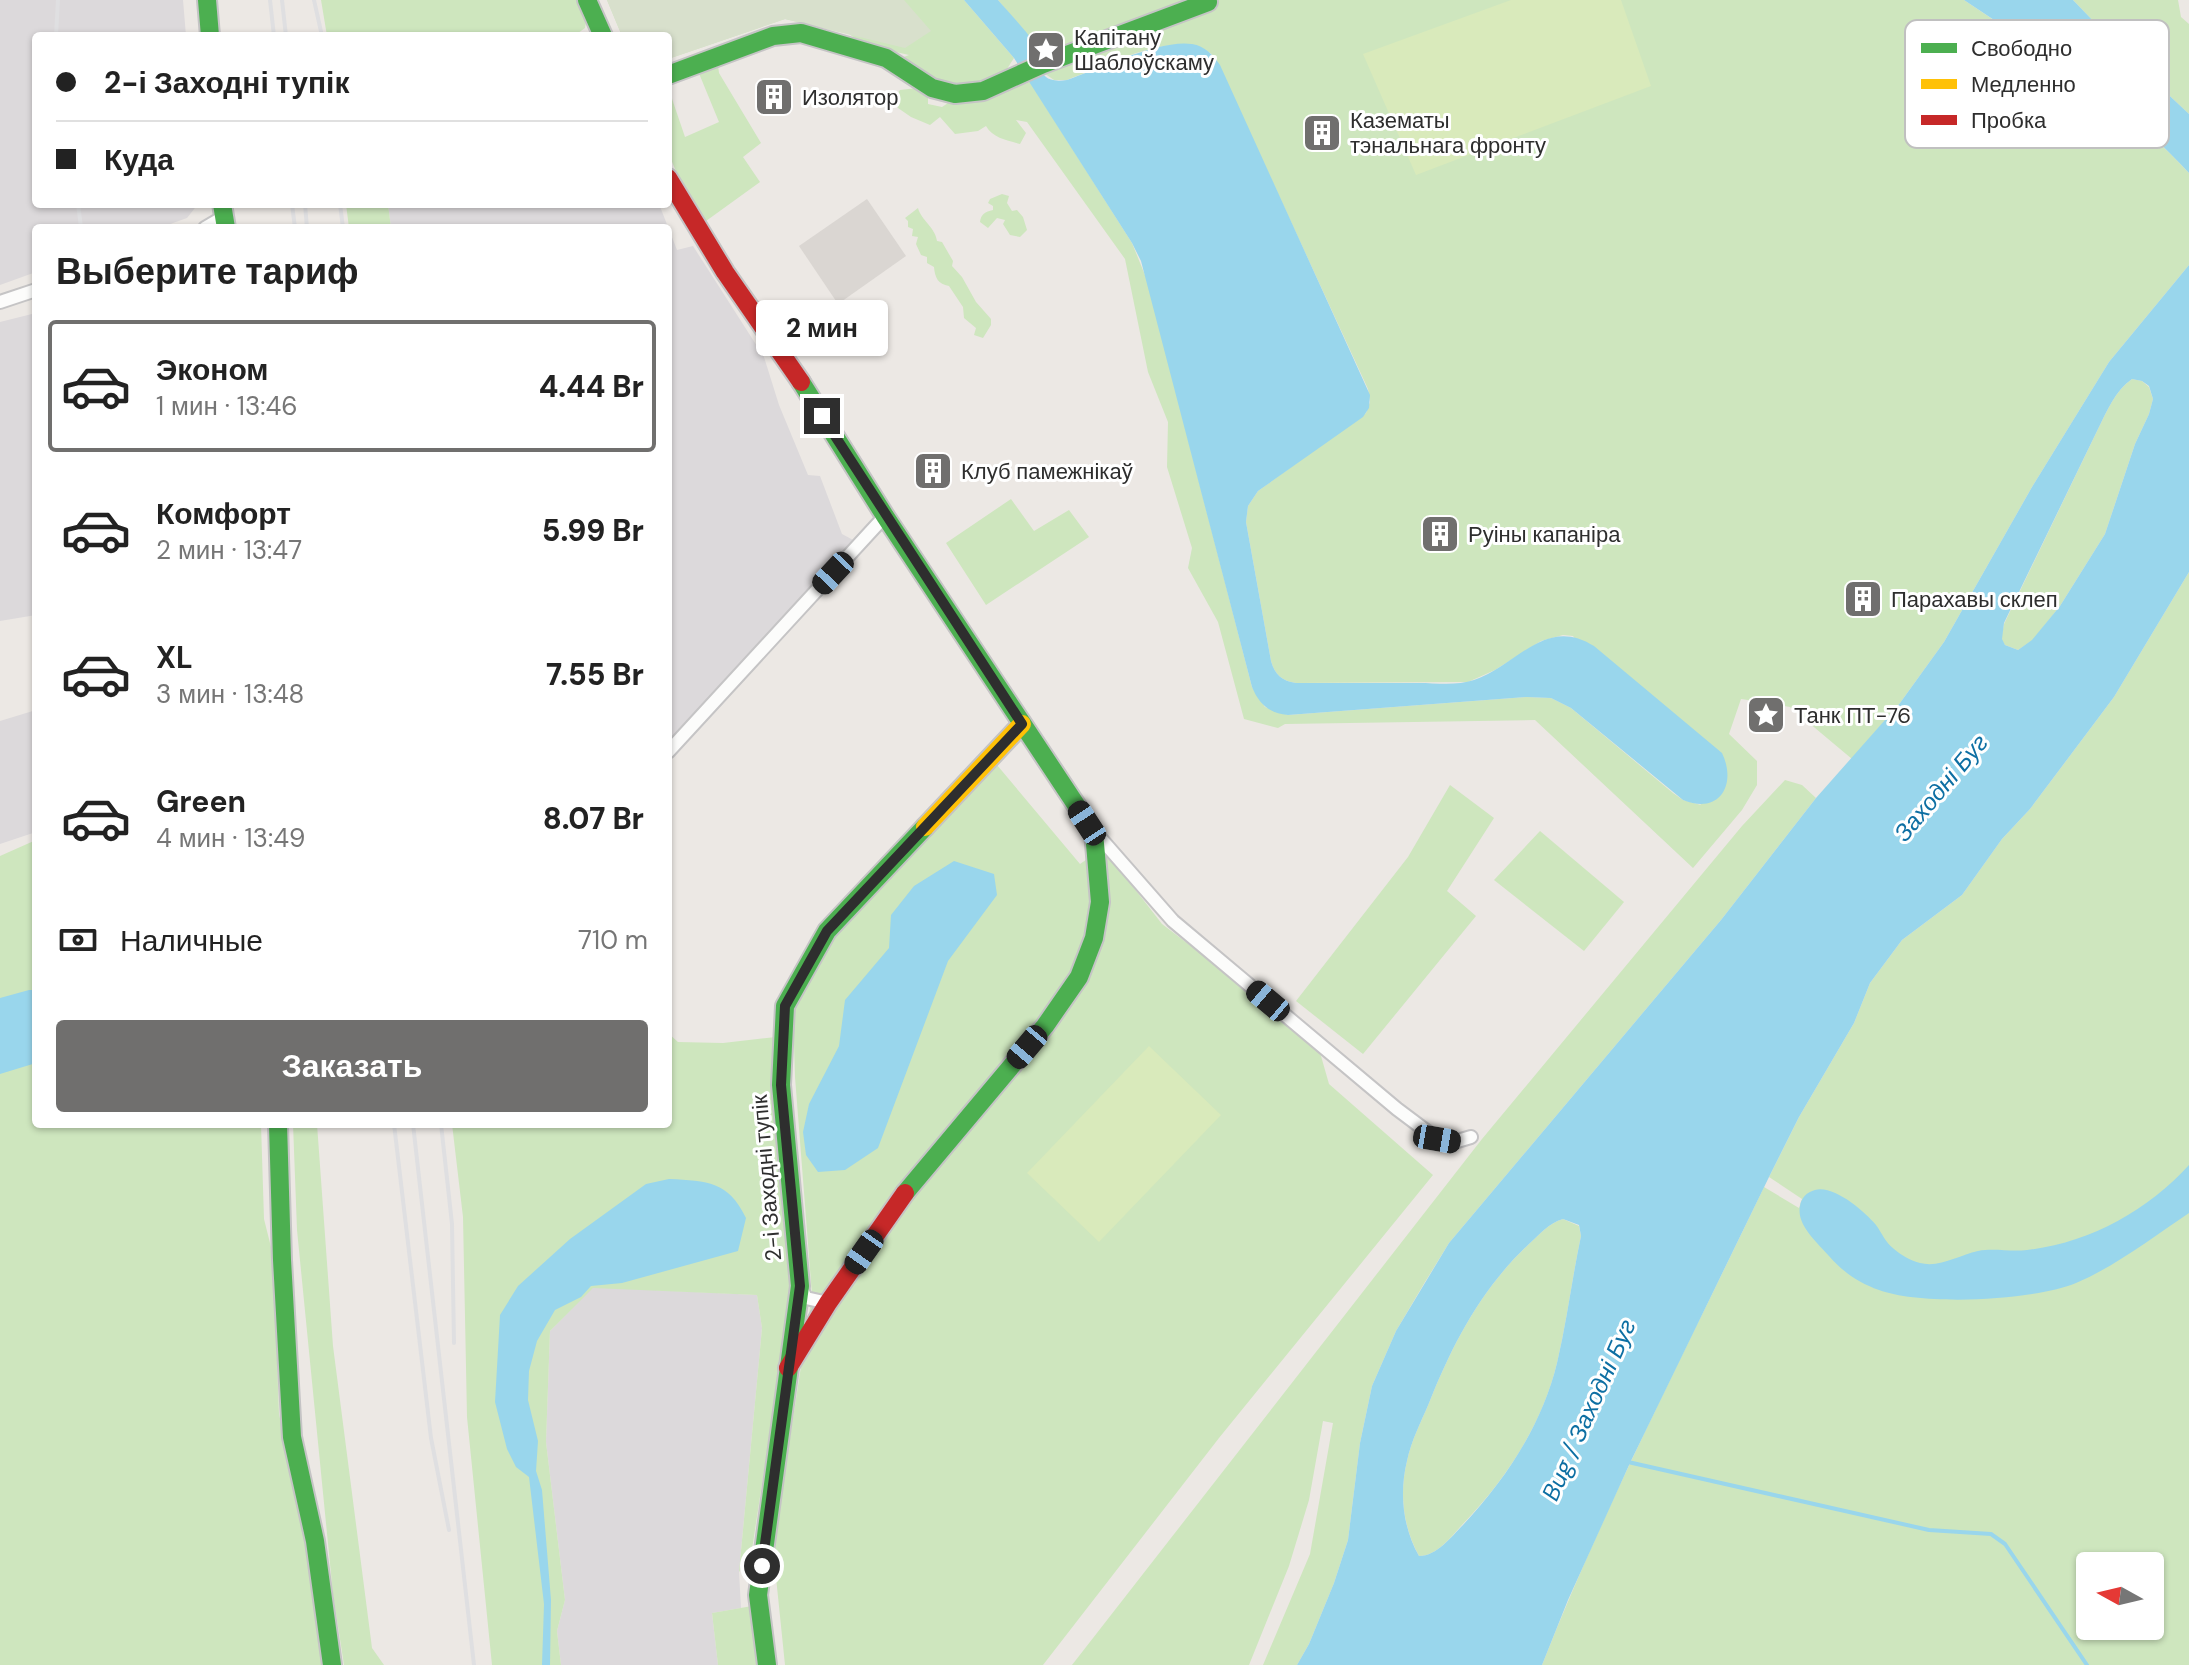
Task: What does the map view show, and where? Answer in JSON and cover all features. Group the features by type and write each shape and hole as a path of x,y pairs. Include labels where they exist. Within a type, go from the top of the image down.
{"main road":[{"path":"207,0 210,32"},
{"path":"587,0 601,32"},
{"path":"672,74 773,36 801,33 886,58 932,88 955,94 983,91 1043,64 1208,2"},
{"path":"672,185 725,272 810,395 885,516 1094,832 1100,902 1094,938 1079,977 1045,1026 918,1175 828,1303 788,1368"},
{"name":"2-і Заходні тупік","path":"767,1665 758,1595 800,1286 781,1085 785,1006 827,931 1022,724"},
{"path":"278,1128 292,1437 315,1541 332,1665"}],"street":[{"path":"0,302 32,291"},
{"path":"672,748 885,516"},
{"path":"1087,823 1173,921 1397,1109 1437,1139 1454,1142 1471,1137"},
{"path":"800,1286 806,1298 828,1303"}],"shaded area":[{"path":"0,0 183,0 186,32 32,32 32,208 195,208 187,218 170,224 32,224 32,273 0,285"},
{"path":"867,199 906,256 838,304 799,246"},
{"path":"388,208 661,208 667,224 390,224"},
{"path":"672,237 677,250 693,246 764,357 779,405 808,475 820,476 842,534 855,541 672,747"},
{"path":"32,314 32,616 0,621 0,322"},
{"path":"32,711 32,833 0,844 0,721"},
{"path":"593,1287 757,1295 762,1328 739,1572 741,1608 712,1613 718,1665 561,1665 557,1631 565,1600 546,1442 550,1331"}],"green space":[{"path":"321,0 576,0 586,22 585,28 580,32 326,32"},
{"path":"607,0 964,0 1014,58 1005,72 978,84 960,83 950,87 932,83 901,58 909,55 882,46 879,50 849,34 785,19 672,58 672,32 620,32"},
{"path":"607,0 904,0 931,31 905,48 785,19 672,58 672,32 620,32"},
{"path":"998,0 1964,0 1994,20 1905,20 1905,148 2165,148 2189,173 2189,265 2109,362 2032,487 1944,642 1900,703 1852,759 1790,707 1778,705 1770,709 1750,705 1748,700 1741,699 1729,734 1757,761 1757,785 1742,810 1693,868 1535,720 1285,724 1278,728 1244,719 1218,622 1188,568 1192,548 1167,467 1168,422 1148,372 1125,259 1027,122 1016,120 1026,133 1020,144 996,136 986,126 978,131 955,134 940,117 930,125 898,108 893,100 900,90 917,88 928,93 928,104 942,107 954,99 1001,93 1030,82 1132,243 1147,280 1252,687 1265,707 1288,715 1526,697 1551,698 1571,708 1673,793 1683,800 1701,805 1573,636 1563,635 1541,641 1495,670 1468,682 1296,683 1277,674 1271,661 1246,522 1248,506 1258,491 1366,413 1370,402 1368,389 1215,57 1201,48 1183,45 1164,47 1122,58 1067,80 1054,80 1041,71 1036,61 1036,46"},
{"path":"1511,0 1621,0 1651,86 1416,175 1363,54"},
{"path":"2073,0 2178,0 2181,17 2189,24 2189,114 2169,95 2169,20 2092,20"},
{"path":"718,65 719,73 761,143 743,157 760,182 706,221 672,162 672,99 685,137 719,122 698,71"},
{"path":"1002,194 1009,196 1007,203 1012,211 1017,210 1023,217 1027,230 1020,237 1010,235 1003,224 1005,220 997,218 988,228 980,222 984,214 993,210 988,203 990,199"},
{"path":"346,208 388,208 390,224 348,224"},
{"path":"918,208 937,241 942,242 953,261 952,266 991,319 983,338 974,335 976,328 964,318 963,307 949,286 938,280 934,267 927,263 927,257 921,255 916,244 918,237 912,236 913,229 908,227 905,218"},
{"path":"2132,379 2142,381 2149,387 2153,399 2105,534 2060,606 2033,640 2018,650 2005,645 2001,639 2004,624 2108,408"},
{"path":"1011,499 1034,531 1069,510 1089,537 986,605 946,543"},
{"path":"2189,572 2189,1665 1542,1665 1620,1484 1764,1187 1799,1208 1802,1199 1769,1177 1799,1117 1854,1023 1870,983 1902,940 1962,895 2002,839 2030,809 2114,697"},
{"path":"997,765 1080,864 1103,848 1162,924 1317,1042 1329,1084 1433,1175 1219,1438 1043,1665 785,1665 773,1548 812,1295 795,1077 793,1010 833,936"},
{"path":"1785,780 1802,785 1816,798 1721,920 1449,1243 1396,1331 1372,1386 1360,1443 1348,1540 1334,1583 1297,1665 1263,1665 1310,1554 1333,1423 1323,1421 1309,1500 1289,1566 1249,1665 1072,1665 1482,1139 1742,826"},
{"path":"1450,785 1494,818 1447,891 1476,916 1363,1054 1296,1001 1408,857"},
{"path":"1540,831 1624,902 1584,951 1494,880"},
{"path":"32,842 32,1128 261,1128 264,1219 273,1255 279,1414 302,1519 323,1665 0,1665 0,856"},
{"path":"672,1037 678,1042 723,1043 776,1037 792,1287 751,1556 739,1572 762,1328 757,1295 593,1288 550,1331 546,1442 565,1600 557,1631 561,1665 492,1665 467,1417 463,1217 452,1128 672,1128"},
{"path":"1149,1046 1221,1115 1099,1242 1027,1173"},
{"path":"293,1128 317,1128 333,1346 372,1648 384,1665 344,1665 333,1594 297,1230"},
{"path":"1563,1219 1579,1226 1581,1236 1557,1363 1542,1408 1520,1450 1493,1489 1443,1545 1432,1553 1419,1556 1406,1522 1403,1497 1405,1473 1414,1439 1438,1381 1470,1318 1496,1279 1541,1233"},
{"path":"752,1606 759,1665 718,1665 712,1613"}],"water":[{"path":"964,0 998,0 1035,44 1041,70 1048,79 1067,80 1147,50 1179,44 1201,47 1220,65 1370,395 1369,408 1363,417 1258,491 1248,506 1246,522 1271,661 1277,674 1296,683 1461,683 1489,673 1546,639 1561,636 1577,638 1594,646 1722,753 1726,765 1726,785 1716,800 1696,804 1683,800 1571,708 1551,698 1526,697 1288,715 1270,710 1261,703 1252,687 1141,261 1014,58"},
{"path":"1964,0 2073,0 2092,20 1994,20"},
{"path":"2169,95 2189,114 2189,173 2165,148 2169,148"},
{"path":"2189,265 2189,572 2114,697 2030,809 2002,839 1962,895 1902,940 1870,983 1854,1023 1799,1117 1769,1177 1630,1463 1542,1665 1297,1665 1334,1583 1348,1540 1360,1443 1372,1386 1396,1331 1449,1243 1721,920 1816,798 1900,703 1944,642 2032,487 2109,362","holes":["2132,379 2149,386 2153,399 2105,534 2060,606 2032,640 2018,650 2005,645 2002,639 2004,623 2108,408","1563,1219 1579,1225 1581,1236 1557,1363 1542,1408 1520,1450 1494,1489 1443,1545 1432,1553 1419,1556 1406,1522 1403,1498 1405,1473 1414,1439 1438,1381 1470,1318 1496,1279 1541,1233"]},
{"path":"954,861 994,874 997,895 948,961 878,1148 845,1170 818,1172 806,1155 803,1132 809,1104 839,1046 845,1000 889,948 891,915 914,886"},
{"path":"32,990 32,1064 0,1074 0,998"},
{"path":"2189,1165 2189,1213 2091,1276 2033,1294 1949,1300 1879,1290 1834,1262 1809,1233 1800,1213 1801,1203 1807,1194 1823,1189 1831,1191 1864,1213 1900,1253 1917,1262 1935,1264 1978,1251 2050,1246 2094,1232 2155,1197"},
{"path":"669,1179 706,1182 732,1197 746,1218 738,1251 622,1283 591,1286 581,1297 555,1310 537,1341 529,1371 528,1400 538,1441 536,1471 542,1490 551,1600 550,1665 542,1665 544,1604 529,1477 516,1467 507,1449 495,1402 500,1315 518,1286 570,1239 646,1184"}],"waterway":[{"path":"1628,1462 1929,1530 1991,1534 2005,1544 2087,1665"}],"railway":[{"path":"56,32 58,0"},
{"path":"270,0 274,32"},
{"path":"282,0 286,32"},
{"path":"314,0 321,32"},
{"path":"79,208 81,224"},
{"path":"292,208 294,224"},
{"path":"305,208 307,224"},
{"path":"340,208 342,224"},
{"path":"394,1128 431,1438 449,1530"},
{"path":"413,1128 474,1665"},
{"path":"441,1128 452,1224 454,1343"}],"traffic: fast":[{"path":"207,0 210,32"},
{"path":"587,0 601,32"},
{"path":"672,74 773,36 801,33 886,58 932,88 955,94 983,91 1043,64 1208,2"},
{"path":"223,208 225,224"},
{"path":"801,382 885,516 1094,832 1100,902 1094,938 1079,977 1045,1026 905,1193"},
{"path":"767,1665 758,1595 800,1286 781,1085 785,1006 827,931 925,827"},
{"path":"278,1128 292,1437 315,1541 332,1665"}],"traffic: slow":[{"path":"925,827 1022,724"}],"traffic: jam":[{"path":"672,185 725,272 801,382"},
{"path":"788,1368 828,1303 905,1193"}],"place":[{"name":"Капітану Шаблоўскаму","path":"1046,50"},
{"name":"Изолятор","path":"774,97"},
{"name":"Казематы тэнальнага фронту","path":"1322,133"},
{"name":"Клуб памежнікаў","path":"933,471"},
{"name":"Руіны капаніра","path":"1440,534"},
{"name":"Парахавы склеп","path":"1863,599"},
{"name":"Танк ПТ-76","path":"1766,715"}],"route":[{"path":"762,1566 800,1286 781,1085 785,1006 827,931 1022,724 822,416"}],"water label":[{"name":"Заходні Буг","path":"1941,788"},
{"name":"Bug / Заходні Буг","path":"1589,1410"}]}
